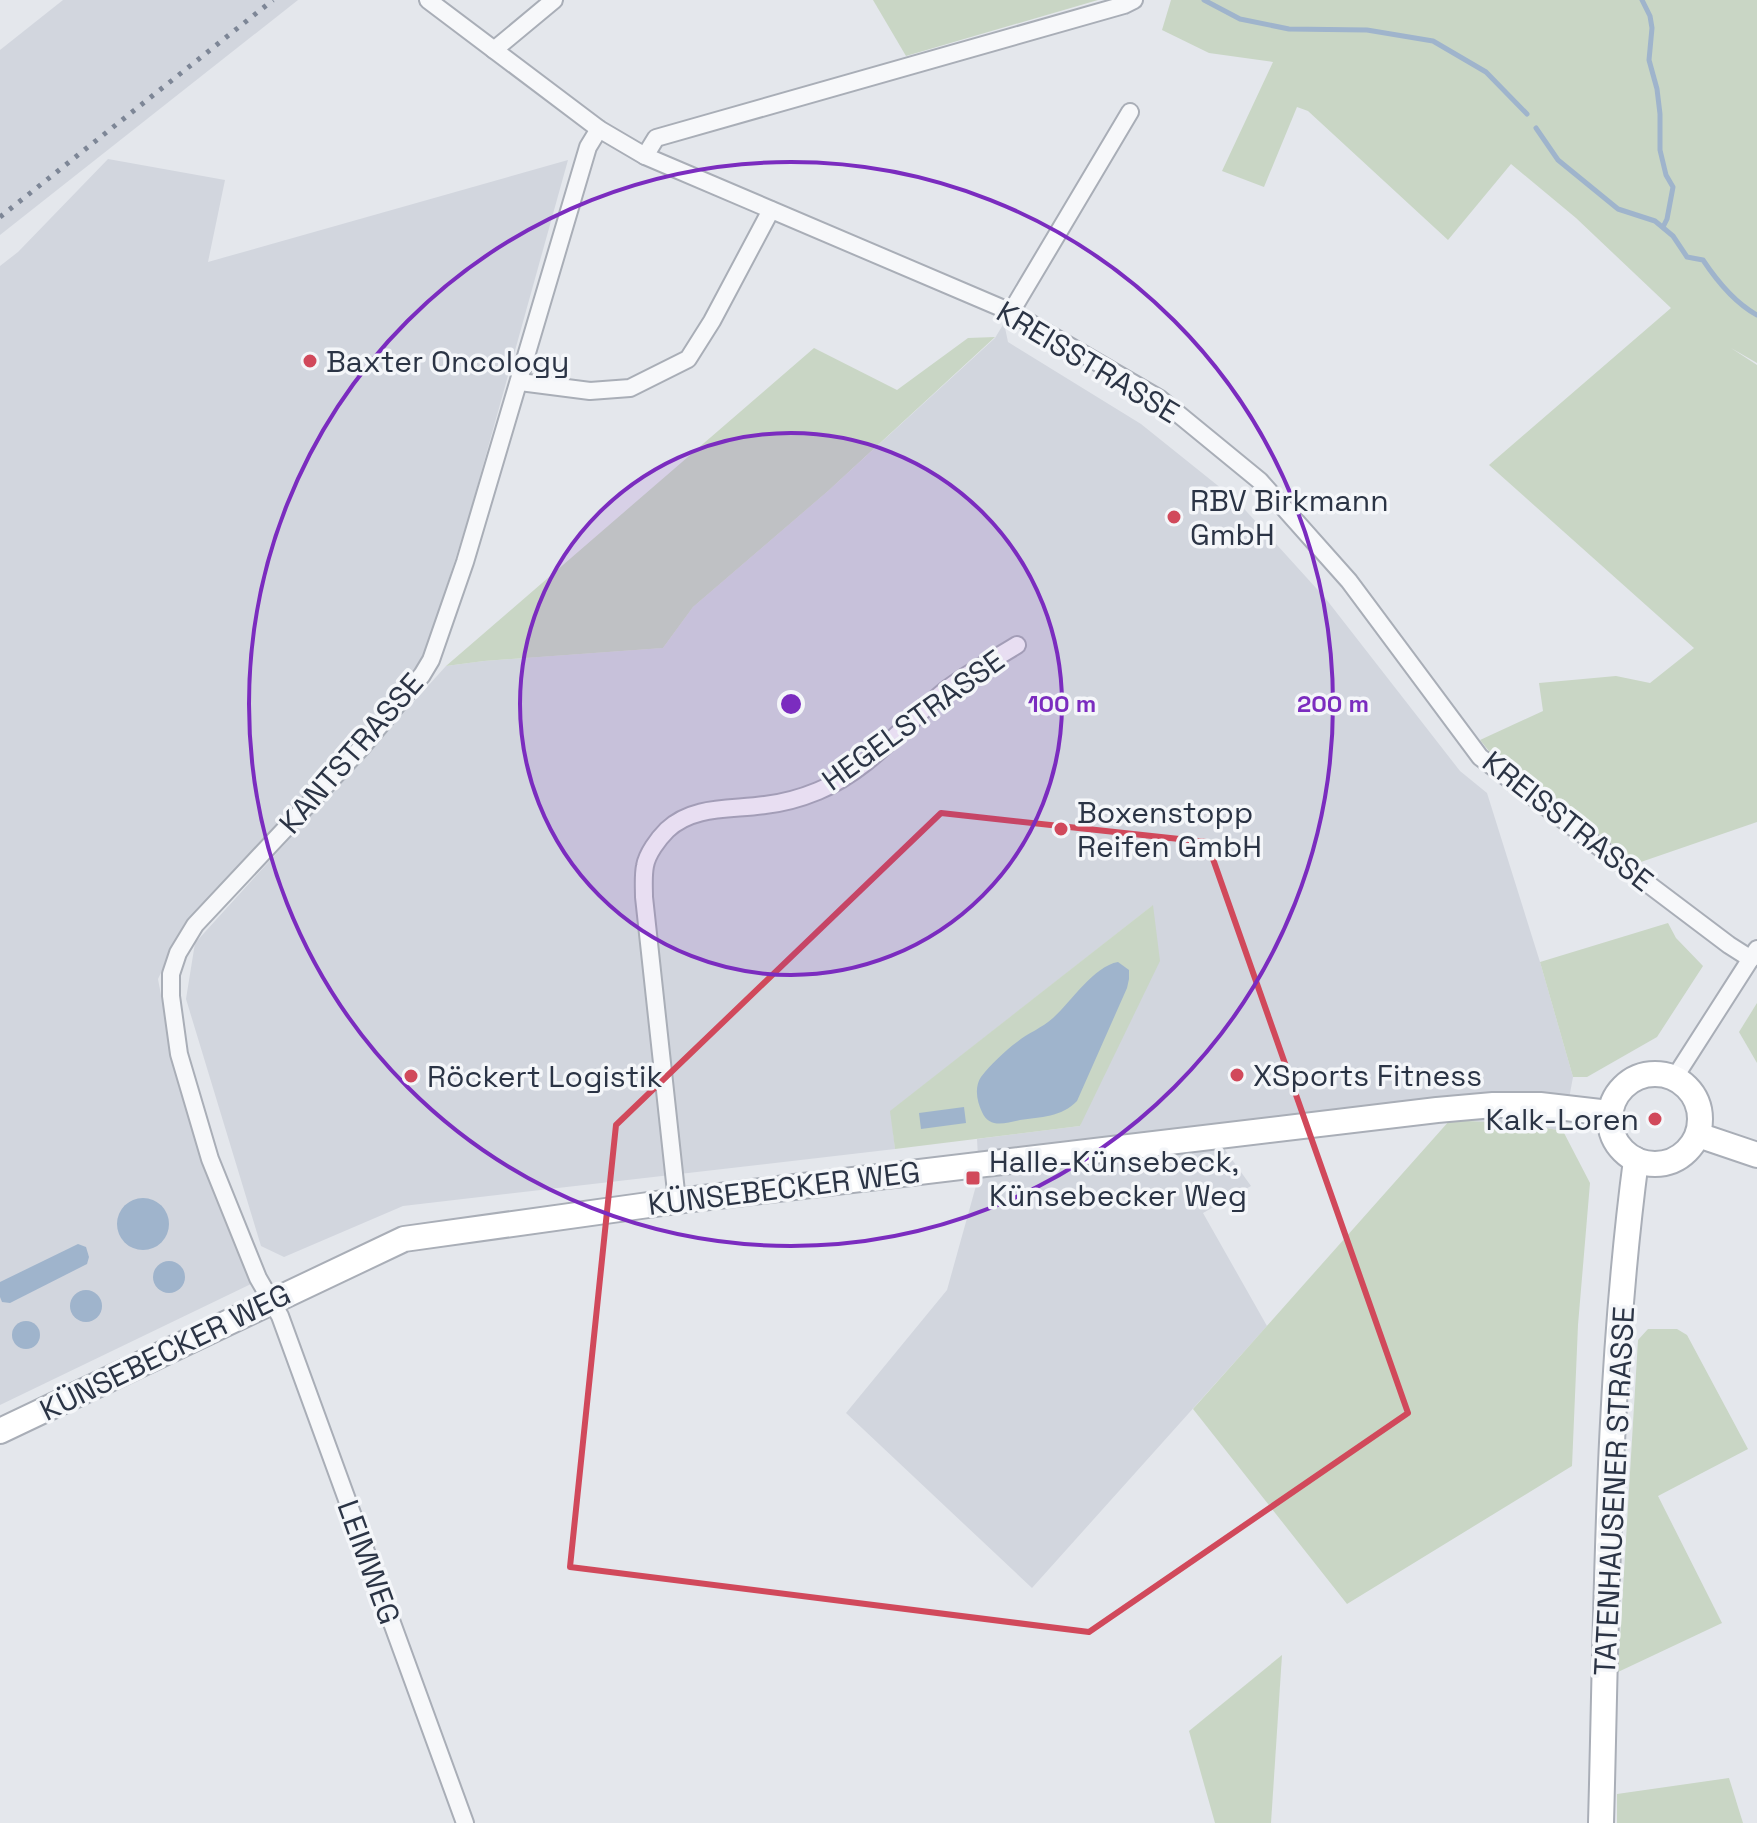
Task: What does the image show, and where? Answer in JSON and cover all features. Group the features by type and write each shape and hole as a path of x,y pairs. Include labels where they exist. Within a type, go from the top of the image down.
{"street":[{"name":"KREISSTRASSE","path":"428,0 599,129 645,156 1011,312 1160,399 1260,481 1349,581 1480,757 1729,945 1754,954"},
{"path":"494,50 554,0"},
{"path":"645,156 656,138 1134,0"},
{"path":"1011,312 1130,112"},
{"name":"KANTSTRASSE","path":"272,1300 258,1278 210,1159 179,1054 171,974 178,953 195,925 361,748 431,660 465,562 588,147 599,129"},
{"path":"520,382 590,391 630,388 688,359 712,321 771,210"},
{"name":"HEGELSTRASSE","path":"677,1201 644,897 645,866 653,848 667,830 685,818 702,812 795,799 842,780 877,753 943,692 1017,645"},
{"path":"1675,1077 1754,954"},
{"path":"1661,1073 1675,1077 1695,1096 1700,1108 1698,1135 1679,1158 1650,1164 1636,1160 1616,1143 1610,1130 1612,1102 1620,1089 1632,1079 1661,1073"},
{"name":"KÜNSEBECKER WEG","path":"0,1431 404,1239 677,1201 1437,1110 1540,1105 1609,1113"},
{"path":"1698,1135 1757,1155"},
{"name":"TATENHAUSENER STRASSE","path":"1601,1823 1611,1453 1636,1160"},
{"name":"LEIMWEG","path":"272,1300 465,1823"}],"highlighted area":[{"path":"941,813 1207,842 1408,1413 1089,1632 570,1567 616,1125"}],"shaded area":[{"path":"63,0 298,0 0,235 0,50"},
{"path":"108,159 225,180 208,262 568,160 469,516 420,669 184,924 158,979 173,1059 251,1284 0,1405 0,266 18,252"},
{"path":"1004,323 1008,342 1141,424 1237,501 1326,599 1460,771 1487,793 1573,1077 1563,1131 1524,1124 1450,1120 1223,1147 1251,1186 1203,1213 1267,1326 1032,1588 846,1413 947,1290 979,1175 977,1139 1080,1126 1152,906 891,1111 895,1149 403,1206 284,1257 261,1246 186,999 195,943 446,666 663,648 693,607 828,491 995,338"}],"green space":[{"path":"873,0 1098,0 906,56"},
{"path":"1171,0 1757,0 1757,363 1731,348 1757,365 1757,822 1638,863 1493,756 1480,740 1543,711 1539,683 1616,676 1650,683 1694,648 1489,465 1671,308 1576,218 1511,164 1448,240 1308,111 1297,107 1264,187 1222,171 1273,62 1209,53 1162,30"},
{"path":"995,337 828,491 693,607 663,648 446,666 814,348 897,390 968,338"},
{"path":"1153,905 1160,961 1080,1126 895,1149 890,1111"},
{"path":"1668,923 1676,938 1703,966 1657,1037 1587,1077 1573,1077 1540,962"},
{"path":"1757,1003 1757,1063 1739,1032"},
{"path":"1450,1120 1524,1124 1563,1131 1590,1183 1578,1325 1572,1466 1347,1604 1193,1409"},
{"path":"1648,1329 1677,1329 1687,1335 1748,1449 1658,1496 1722,1623 1618,1672 1638,1340"},
{"path":"1282,1655 1271,1823 1215,1823 1189,1731"},
{"path":"1729,1778 1743,1823 1617,1823 1617,1794"}],"water":[{"path":"1118,962 1129,970 1127,988 1077,1101 1065,1110 1050,1115 1004,1123 989,1121 982,1112 977,1094 984,1073 1013,1045 1053,1018 1100,970"},
{"path":"964,1107 966,1123 921,1129 919,1113"},
{"path":"143,1198 161,1206 169,1224 161,1242 143,1250 125,1242 117,1224 125,1206"},
{"path":"78,1244 86,1247 89,1257 87,1264 10,1303 2,1302 0,1282"},
{"path":"169,1261 180,1266 185,1277 180,1288 169,1293 158,1288 153,1277 158,1266"},
{"path":"86,1290 97,1295 102,1306 97,1317 86,1322 75,1317 70,1306 75,1295"},
{"path":"26,1321 36,1325 40,1335 36,1345 26,1349 16,1345 12,1335 16,1325"}],"waterway":[{"path":"1204,0 1240,19 1289,29 1367,30 1433,41 1486,72 1527,114"},
{"path":"1642,0 1652,28 1649,60 1657,89 1660,150 1666,175 1673,187 1663,227"},
{"path":"1536,128 1558,160 1618,209 1655,221 1673,236 1687,257 1703,260 1727,291 1757,315"}],"railway":[{"path":"0,217 273,0"}],"place":[{"name":"Baxter Oncology","path":"310,361"},
{"name":"RBV Birkmann GmbH","path":"1174,517"},
{"name":"Boxenstopp Reifen GmbH","path":"1061,829"},
{"name":"XSports Fitness","path":"1237,1075"},
{"name":"Röckert Logistik","path":"411,1076"},
{"name":"Kalk-Loren","path":"1655,1119"},
{"name":"Halle-Künsebeck, Künsebecker Weg","path":"973,1178"}]}
